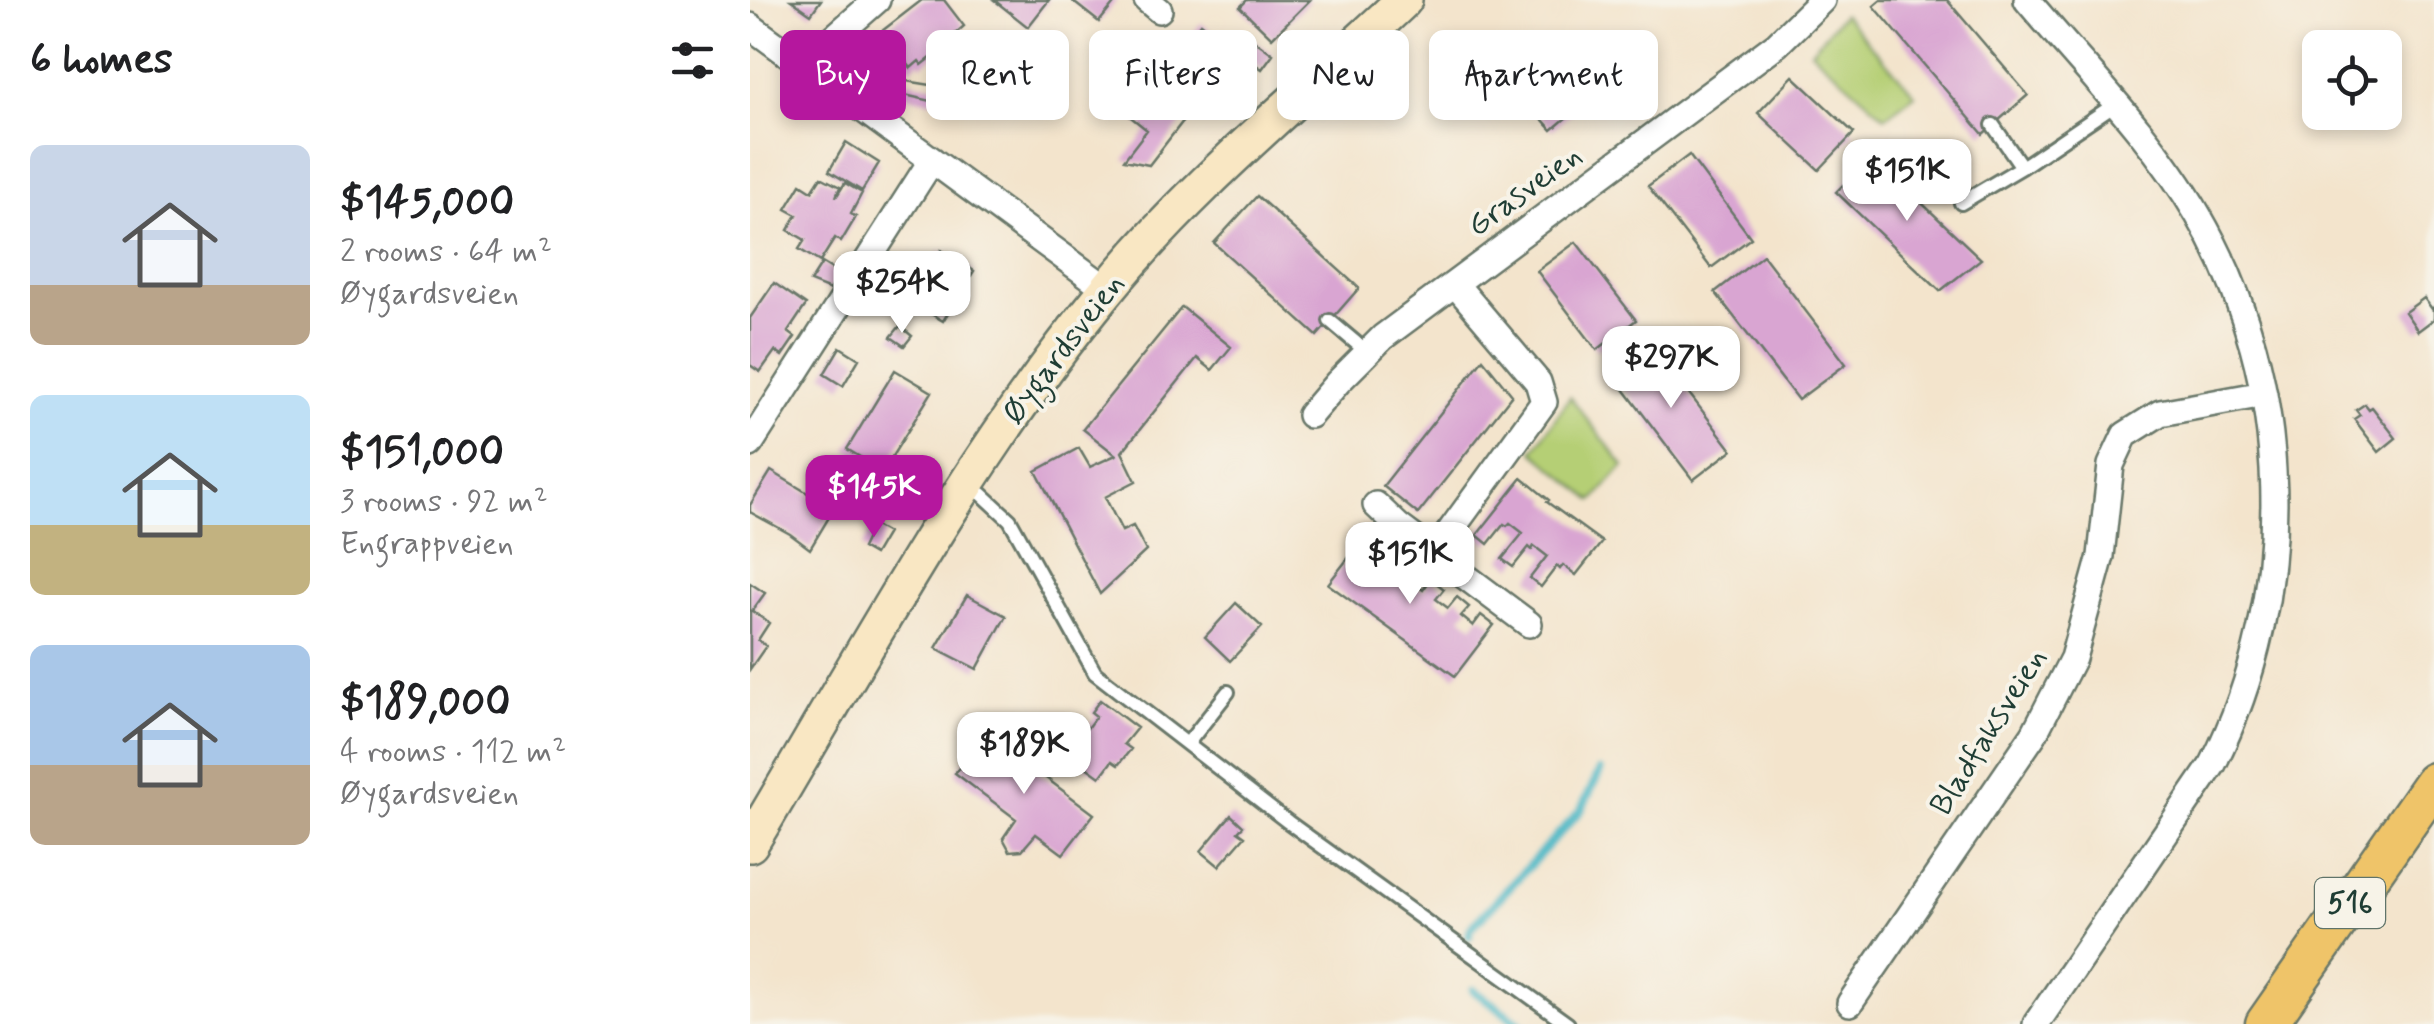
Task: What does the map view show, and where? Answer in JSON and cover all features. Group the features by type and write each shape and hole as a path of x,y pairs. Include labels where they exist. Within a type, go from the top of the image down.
{"main road":[{"name":"516","path":"2266,1024 2434,783"}],"street":[{"path":"843,30 877,0"},
{"name":"Øygardsveien","path":"750,844 965,486 1034,382 1172,215 1404,0"},
{"name":"Grasveien","path":"1310,415 1383,337 1778,44 1822,0"},
{"path":"2027,0 2168,168 2199,216 2230,280 2255,345 2264,394 2274,510 2268,590 2258,646 2242,701 2213,764 2036,1024"},
{"path":"750,26 780,46"},
{"path":"880,120 1107,290"},
{"path":"750,444 932,160"},
{"path":"1435,552 1544,402 1538,382 1455,284"},
{"name":"Bladfaksveien","path":"1850,1003 2034,734 2073,658 2100,556 2112,465 2125,435 2160,413 2264,394"},
{"path":"1376,505 1398,526 1530,624"}],"lane":[{"path":"1961,203 2115,104"},
{"path":"1994,125 2022,166"},
{"path":"1330,321 1368,353"},
{"path":"965,486 982,494 1010,520 1095,673 1288,822 1568,1024"},
{"path":"1188,743 1228,692"}],"green space":[{"path":"1843,14 1915,94 1885,117 1811,51"},
{"path":"1570,397 1624,466 1593,501 1533,451"}],"building":[{"path":"791,0 821,0 811,14"},
{"path":"922,0 944,0 964,26 959,30 926,30 926,62 922,65 919,61 911,68 906,62 906,30 883,30"},
{"path":"994,0 1049,0 1028,27"},
{"path":"1071,0 1117,0 1099,22"},
{"path":"1247,0 1310,0 1272,38 1240,7"},
{"path":"1881,0 1947,0 2028,95 1983,134 1874,6"},
{"path":"1257,42 1273,54 1262,69 1257,66"},
{"path":"1793,76 1854,133 1819,170 1758,113"},
{"path":"906,81 926,84 926,100 906,95"},
{"path":"1134,120 1184,120 1149,165 1124,160 1147,130"},
{"path":"1543,120 1564,120 1552,130"},
{"path":"846,142 879,163 862,191 829,171"},
{"path":"1689,155 1751,238 1711,268 1648,186"},
{"path":"1872,156 1981,259 1940,291 1836,192"},
{"path":"821,177 840,187 836,197 845,183 862,193 851,214 856,217 841,242 835,238 820,262 799,249 805,240 788,230 797,215 786,209 801,184 812,191"},
{"path":"1257,196 1359,288 1317,336 1214,243"},
{"path":"1576,242 1636,320 1597,350 1537,271"},
{"path":"941,250 974,271 943,321 910,301"},
{"path":"1763,255 1846,364 1798,400 1715,292"},
{"path":"822,263 840,274 830,290 810,282"},
{"path":"774,283 806,305 788,332 795,337 782,356 775,351 760,372 750,365 750,318"},
{"path":"2424,298 2434,307 2434,319 2418,331 2405,312"},
{"path":"1182,307 1231,347 1212,370 1197,358 1122,452 1136,481 1105,497 1122,531 1133,526 1146,551 1100,594 1036,471 1079,448 1090,467 1116,455 1083,429"},
{"path":"900,326 912,336 904,346 891,337"},
{"path":"1650,342 1732,450 1693,480 1611,372"},
{"path":"840,347 859,359 843,386 824,374"},
{"path":"1483,359 1512,395 1418,514 1383,486"},
{"path":"895,370 932,392 883,471 847,449"},
{"path":"2365,404 2369,409 2372,407 2396,438 2379,452 2354,419 2360,415 2356,410"},
{"path":"771,471 834,509 810,549 750,512 750,505"},
{"path":"1522,478 1547,502 1602,542 1576,575 1563,565 1560,569 1557,566 1541,587 1530,578 1547,556 1534,546 1513,567 1502,559 1523,533 1510,523 1504,524 1488,544 1477,535"},
{"path":"873,525 887,533 874,555 862,548"},
{"path":"1360,543 1374,554 1382,543 1395,553 1387,562 1399,572 1407,561 1419,571 1411,581 1423,590 1431,579 1444,589 1436,599 1448,608 1457,597 1469,607 1461,616 1473,626 1481,615 1494,625 1455,676 1328,584"},
{"path":"750,583 765,593 752,611 769,623 758,640 766,646 750,669"},
{"path":"967,595 1006,616 977,669 936,648"},
{"path":"1236,603 1262,627 1230,661 1205,637"},
{"path":"1100,700 1137,728 1124,744 1131,749 1118,765 1112,761 1100,777 1068,754 1096,716 1091,712"},
{"path":"986,733 1094,814 1063,854 1036,834 1022,850 1010,851 1003,838 1016,819 955,773"},
{"path":"1231,815 1243,826 1238,831 1245,836 1219,866 1201,851"}],"waterway":[{"path":"1469,936 1471,928 1581,810 1600,771"},
{"path":"1473,990 1520,1024"}]}
